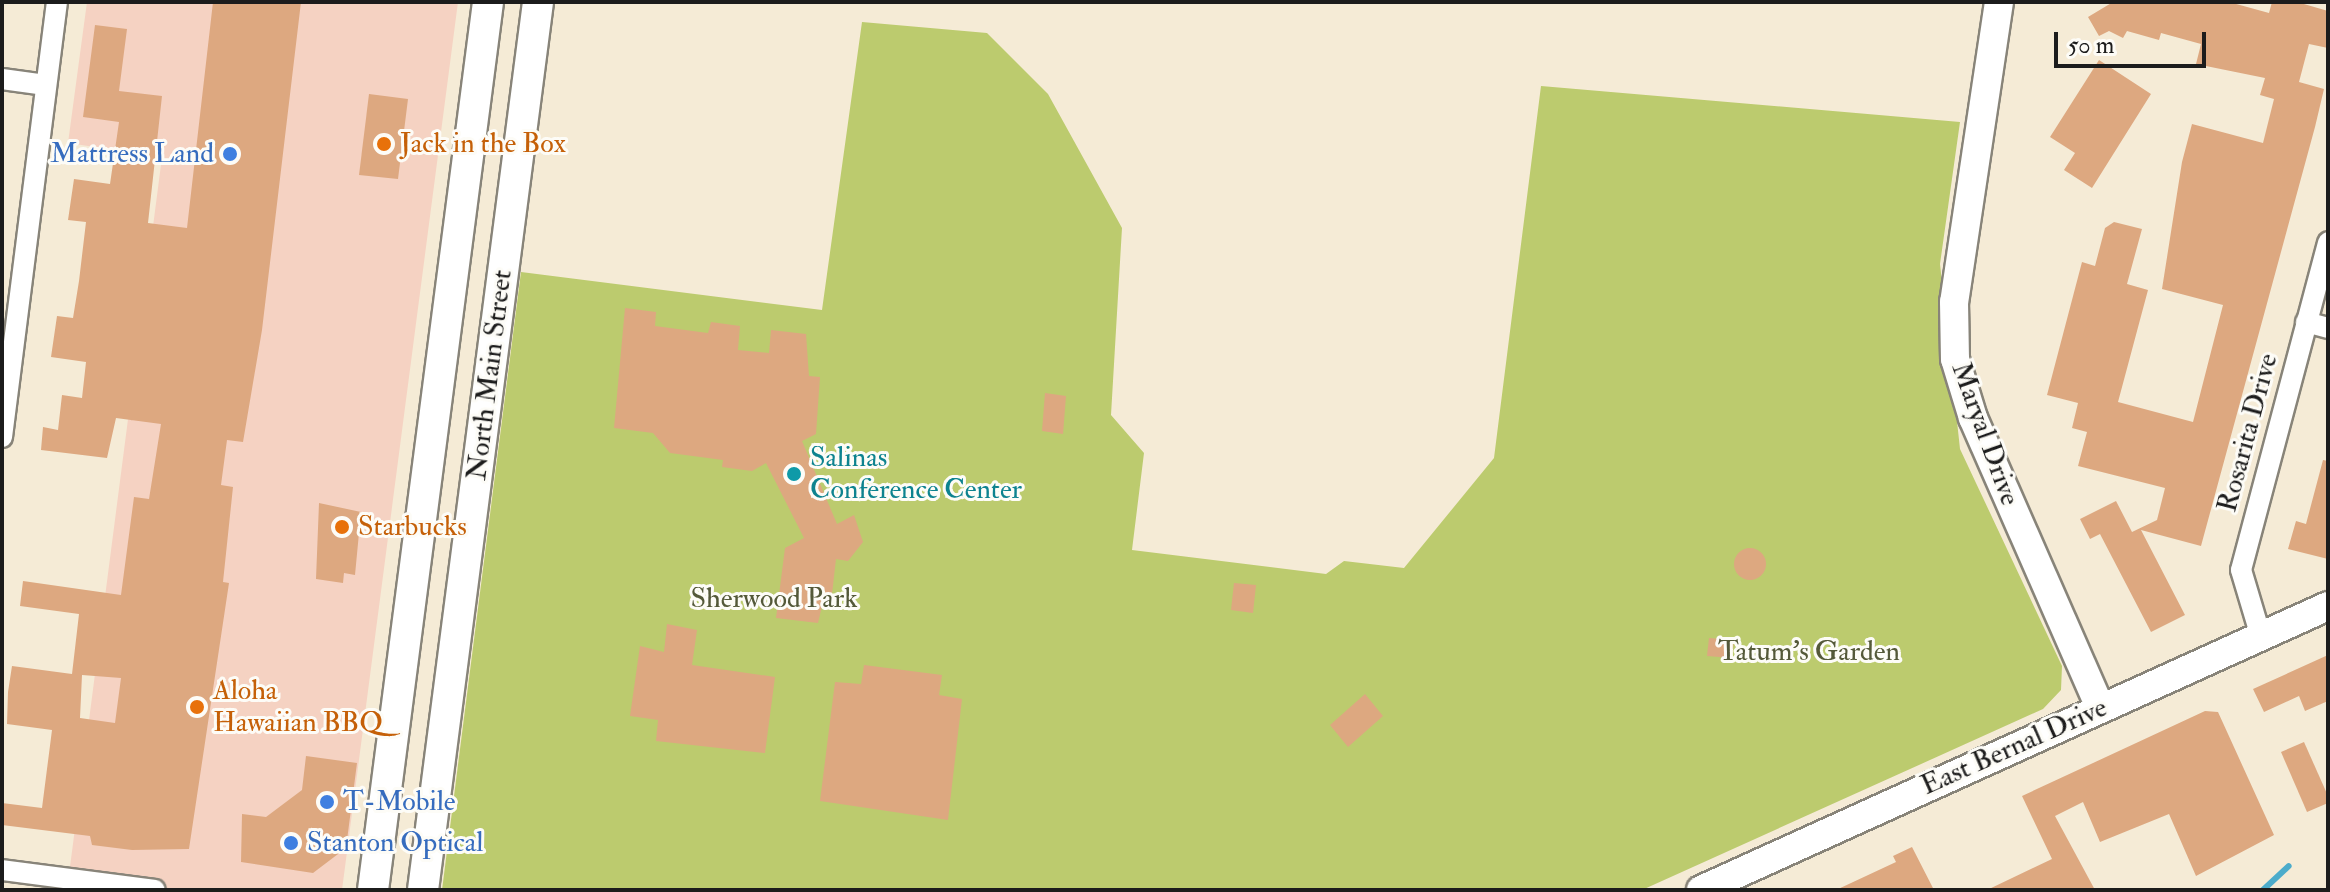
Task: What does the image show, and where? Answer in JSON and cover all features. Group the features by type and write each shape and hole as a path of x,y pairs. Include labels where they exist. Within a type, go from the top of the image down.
{"main road":[{"name":"North Main Street","path":"373,890 488,2"},
{"name":"North Main Street","path":"423,890 538,2"}],"street":[{"path":"2,437 57,2"},
{"name":"Maryal Drive","path":"1999,2 1954,302 1955,359 1973,418 2100,707"},
{"path":"2,79 46,85"},
{"name":"Rosarita Drive","path":"2261,637 2241,570 2328,242"},
{"path":"2306,322 2328,328"},
{"name":"East Bernal Drive","path":"1701,890 2328,606"},
{"path":"2,870 155,890"}],"shaded area":[{"path":"87,2 458,2 342,890 67,890 162,157 68,143"}],"green space":[{"name":"Sherwood Park","path":"862,22 987,33 1048,94 1122,228 1111,415 1144,453 1132,550 1326,574 1344,561 1404,568 1494,458 1541,86 1960,122 1940,264 1960,449 2062,666 2061,690 2043,709 1642,890 442,890 521,272 822,310"}],"building":[{"path":"213,2 301,2 262,330 243,442 227,440 221,485 233,487 223,582 229,583 189,849 132,850 92,845 90,836 2,825 2,803 42,808 52,730 7,724 12,666 72,674 79,614 20,606 23,581 121,595 134,497 149,499 161,424 116,418 107,458 41,450 43,427 58,430 62,395 82,398 86,362 51,357 57,316 73,318 79,281 86,222 68,220 74,179 110,184 119,122 83,117 95,25 127,29 119,91 162,96 148,223 187,228","holes":["82,675 121,678 115,723 80,718"]},
{"path":"2113,2 2229,2 2269,13 2272,2 2297,2 2328,11 2328,48 2309,44 2299,82 2324,89 2315,127 2201,546 2141,530 2185,615 2151,632 2100,534 2090,539 2080,519 2116,501 2132,532 2157,520 2165,488 2078,466 2087,432 2072,428 2078,403 2047,395 2082,262 2095,266 2105,228 2114,222 2142,229 2127,284 2148,290 2118,402 2193,422 2223,305 2162,289 2182,162 2192,124 2263,143 2274,99 2260,95 2265,78 2196,64 2201,44 2161,33 2159,40 2127,31 2123,38 2109,31 2099,36 2088,17"},
{"path":"2099,60 2151,94 2092,188 2064,170 2075,153 2050,137"},
{"path":"369,94 408,99 398,179 359,175"},
{"name":"Salinas Conference Center","path":"625,308 656,312 655,326 708,333 711,322 740,326 738,350 769,353 771,330 806,334 809,376 820,377 816,434 802,441 837,524 854,515 863,542 848,561 836,559 831,603 822,606 818,623 776,618 785,548 804,538 766,463 752,471 722,467 723,460 670,453 653,433 614,428"},
{"path":"1045,393 1066,396 1063,434 1042,431"},
{"path":"2323,460 2328,461 2328,559 2288,549 2296,521 2306,524"},
{"path":"319,503 361,512 355,575 344,573 343,583 316,579"},
{"path":"1750,548 1761,553 1766,564 1761,575 1750,580 1739,575 1734,564 1739,553"},
{"path":"1234,583 1256,585 1253,613 1231,610"},
{"path":"667,624 697,630 692,665 775,677 765,753 656,741 658,720 630,716 640,646 664,652"},
{"path":"1709,638 1734,640 1732,658 1707,656"},
{"path":"2328,655 2328,701 2305,711 2299,696 2264,712 2253,689"},
{"path":"864,665 942,675 939,695 962,699 948,820 820,801 835,682 861,684"},
{"path":"1365,694 1383,716 1348,747 1330,725"},
{"path":"2205,711 2218,712 2274,835 2196,876 2169,814 2100,842 2083,802 2055,816 2095,890 1987,890 2052,859 2022,796"},
{"path":"2304,742 2328,796 2328,803 2307,812 2281,752"},
{"path":"306,756 357,763 346,848 313,873 241,862 242,814 266,817 302,790"},
{"path":"1912,847 1934,890 1836,890 1896,862 1893,856"}],"waterway":[{"path":"2263,890 2289,866"}],"place":[{"name":"Jack in the Box","path":"384,144"},
{"name":"Mattress Land","path":"230,154"},
{"name":"Salinas Conference Center","path":"794,474"},
{"name":"Starbucks","path":"342,527"},
{"name":"Aloha Hawaiian BBQ","path":"197,707"},
{"name":"T-Mobile","path":"327,802"},
{"name":"Stanton Optical","path":"291,843"}],"park label":[{"name":"Tatum's Garden","path":"1809,652"}]}
